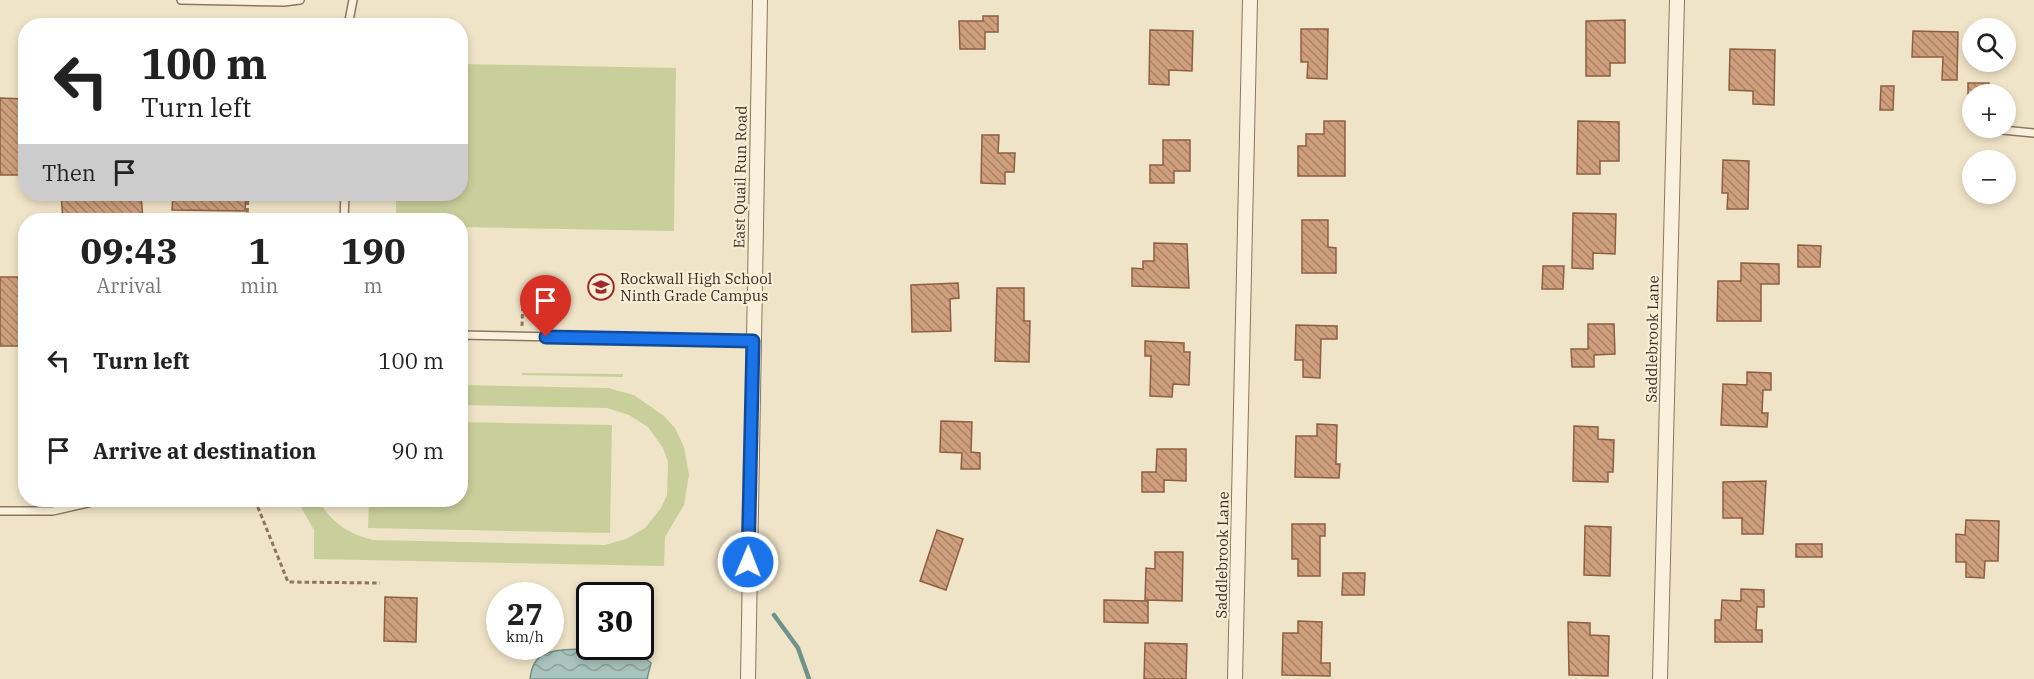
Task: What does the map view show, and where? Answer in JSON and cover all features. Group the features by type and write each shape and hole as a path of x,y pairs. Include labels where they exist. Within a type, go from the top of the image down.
{"street":[{"name":"East Quail Run Road","path":"748,679 760,0"},
{"name":"Saddlebrook Lane","path":"1235,679 1250,0"},
{"name":"Saddlebrook Lane","path":"1660,679 1677,0"}],"lane":[{"path":"181,0 284,3 300,0"},
{"path":"349,18 352,0"},
{"path":"2016,131 2034,133"},
{"path":"468,335 753,341"},
{"path":"0,511 53,511 70,507"}],"path":[{"path":"258,507 288,582 380,584"}],"green space":[{"path":"468,64 676,68 674,231 468,227 468,213 396,213 396,201 468,201"},
{"path":"522,373 623,374 623,377 522,375"},
{"path":"468,385 608,388 634,395 664,416 675,428 684,447 689,475 684,505 665,537 664,566 314,559 314,530 301,507 323,507 335,521 348,531 373,540 605,545 626,539 645,528 661,508 667,495 668,462 663,448 648,427 629,415 607,408 468,405"},
{"path":"468,422 612,425 610,533 368,528 369,507 468,507"}],"water":[{"path":"576,649 576,660 647,660 651,663 647,679 530,679 537,660 564,660 564,650"}],"building":[{"path":"983,16 998,16 998,32 985,32 985,49 960,49 959,21 983,21"},
{"path":"1625,20 1625,63 1610,63 1610,76 1586,76 1586,21"},
{"path":"1301,29 1328,29 1327,79 1307,78 1308,62 1301,62"},
{"path":"1150,30 1193,31 1192,71 1169,70 1169,85 1149,84"},
{"path":"1913,31 1958,32 1957,80 1942,80 1943,57 1912,57"},
{"path":"1730,49 1775,50 1774,105 1753,104 1753,91 1729,90"},
{"path":"1881,86 1894,86 1893,110 1880,110"},
{"path":"0,98 18,99 18,175 0,175"},
{"path":"1324,121 1345,121 1345,176 1298,176 1298,146 1306,146 1306,134 1324,134"},
{"path":"1578,121 1619,122 1619,161 1600,161 1600,174 1577,174"},
{"path":"982,135 999,135 998,153 1015,153 1014,172 1005,172 1005,184 981,183"},
{"path":"1163,140 1190,140 1190,171 1174,171 1174,183 1150,183 1150,165 1163,165"},
{"path":"1723,160 1749,161 1748,209 1727,209 1728,193 1722,193"},
{"path":"62,201 142,201 142,213 62,213"},
{"path":"173,201 246,201 245,211 172,210"},
{"path":"1573,213 1616,214 1615,254 1593,253 1593,269 1572,268"},
{"path":"1302,220 1328,220 1328,247 1336,248 1336,273 1302,273"},
{"path":"1154,243 1187,244 1189,288 1132,286 1132,268 1143,269 1143,261 1154,261"},
{"path":"1798,245 1821,246 1820,267 1798,267"},
{"path":"1741,263 1779,264 1779,284 1761,284 1761,321 1717,321 1718,281 1741,281"},
{"path":"1543,266 1564,266 1563,289 1542,289"},
{"path":"0,277 18,277 18,346 0,346"},
{"path":"958,283 959,298 950,299 951,331 912,332 911,285"},
{"path":"997,288 1024,288 1024,321 1030,321 1029,362 995,361"},
{"path":"1588,324 1614,324 1615,354 1594,355 1594,367 1572,367 1571,349 1588,349"},
{"path":"1296,325 1337,326 1337,339 1321,339 1320,378 1303,377 1303,360 1295,360"},
{"path":"1145,341 1184,343 1184,352 1190,352 1189,385 1173,384 1172,397 1150,396 1151,356 1145,356"},
{"path":"1747,372 1771,373 1771,390 1763,390 1762,413 1768,413 1767,427 1721,425 1723,384 1747,385"},
{"path":"941,421 972,422 971,452 980,453 980,469 961,469 962,453 940,452"},
{"path":"1317,424 1337,425 1336,464 1340,464 1339,478 1295,477 1296,436 1317,436"},
{"path":"1574,426 1598,427 1598,439 1614,440 1613,472 1608,472 1608,482 1573,481"},
{"path":"1157,449 1186,449 1186,481 1164,480 1164,492 1142,492 1142,472 1156,472"},
{"path":"1766,481 1763,534 1742,534 1742,518 1723,518 1723,482"},
{"path":"1966,520 1999,521 1998,561 1985,561 1984,578 1966,577 1966,562 1956,562 1956,534 1965,535"},
{"path":"1292,524 1325,524 1325,536 1320,536 1320,576 1298,576 1298,559 1292,559"},
{"path":"1585,526 1611,527 1610,576 1584,575"},
{"path":"937,530 963,539 946,590 920,581"},
{"path":"1796,544 1822,544 1822,557 1796,557"},
{"path":"1155,552 1183,552 1182,601 1145,600 1146,568 1155,569"},
{"path":"1343,573 1365,573 1364,595 1342,595"},
{"path":"1741,589 1764,590 1764,607 1757,607 1756,630 1762,630 1762,642 1715,642 1715,620 1721,620 1722,600 1741,601"},
{"path":"385,597 417,598 416,642 384,641"},
{"path":"1104,600 1148,601 1148,623 1104,622"},
{"path":"1298,621 1322,622 1321,663 1330,663 1330,676 1282,675 1283,633 1298,633"},
{"path":"1568,622 1590,623 1590,635 1609,636 1608,676 1569,675"},
{"path":"1145,643 1187,644 1186,679 1144,679"}],"waterway":[{"path":"774,615 798,648 809,679"}],"place":[{"name":"Rockwall High School Ninth Grade Campus","path":"601,287"}],"route":[{"path":"546,337 753,341 748,562"}]}
